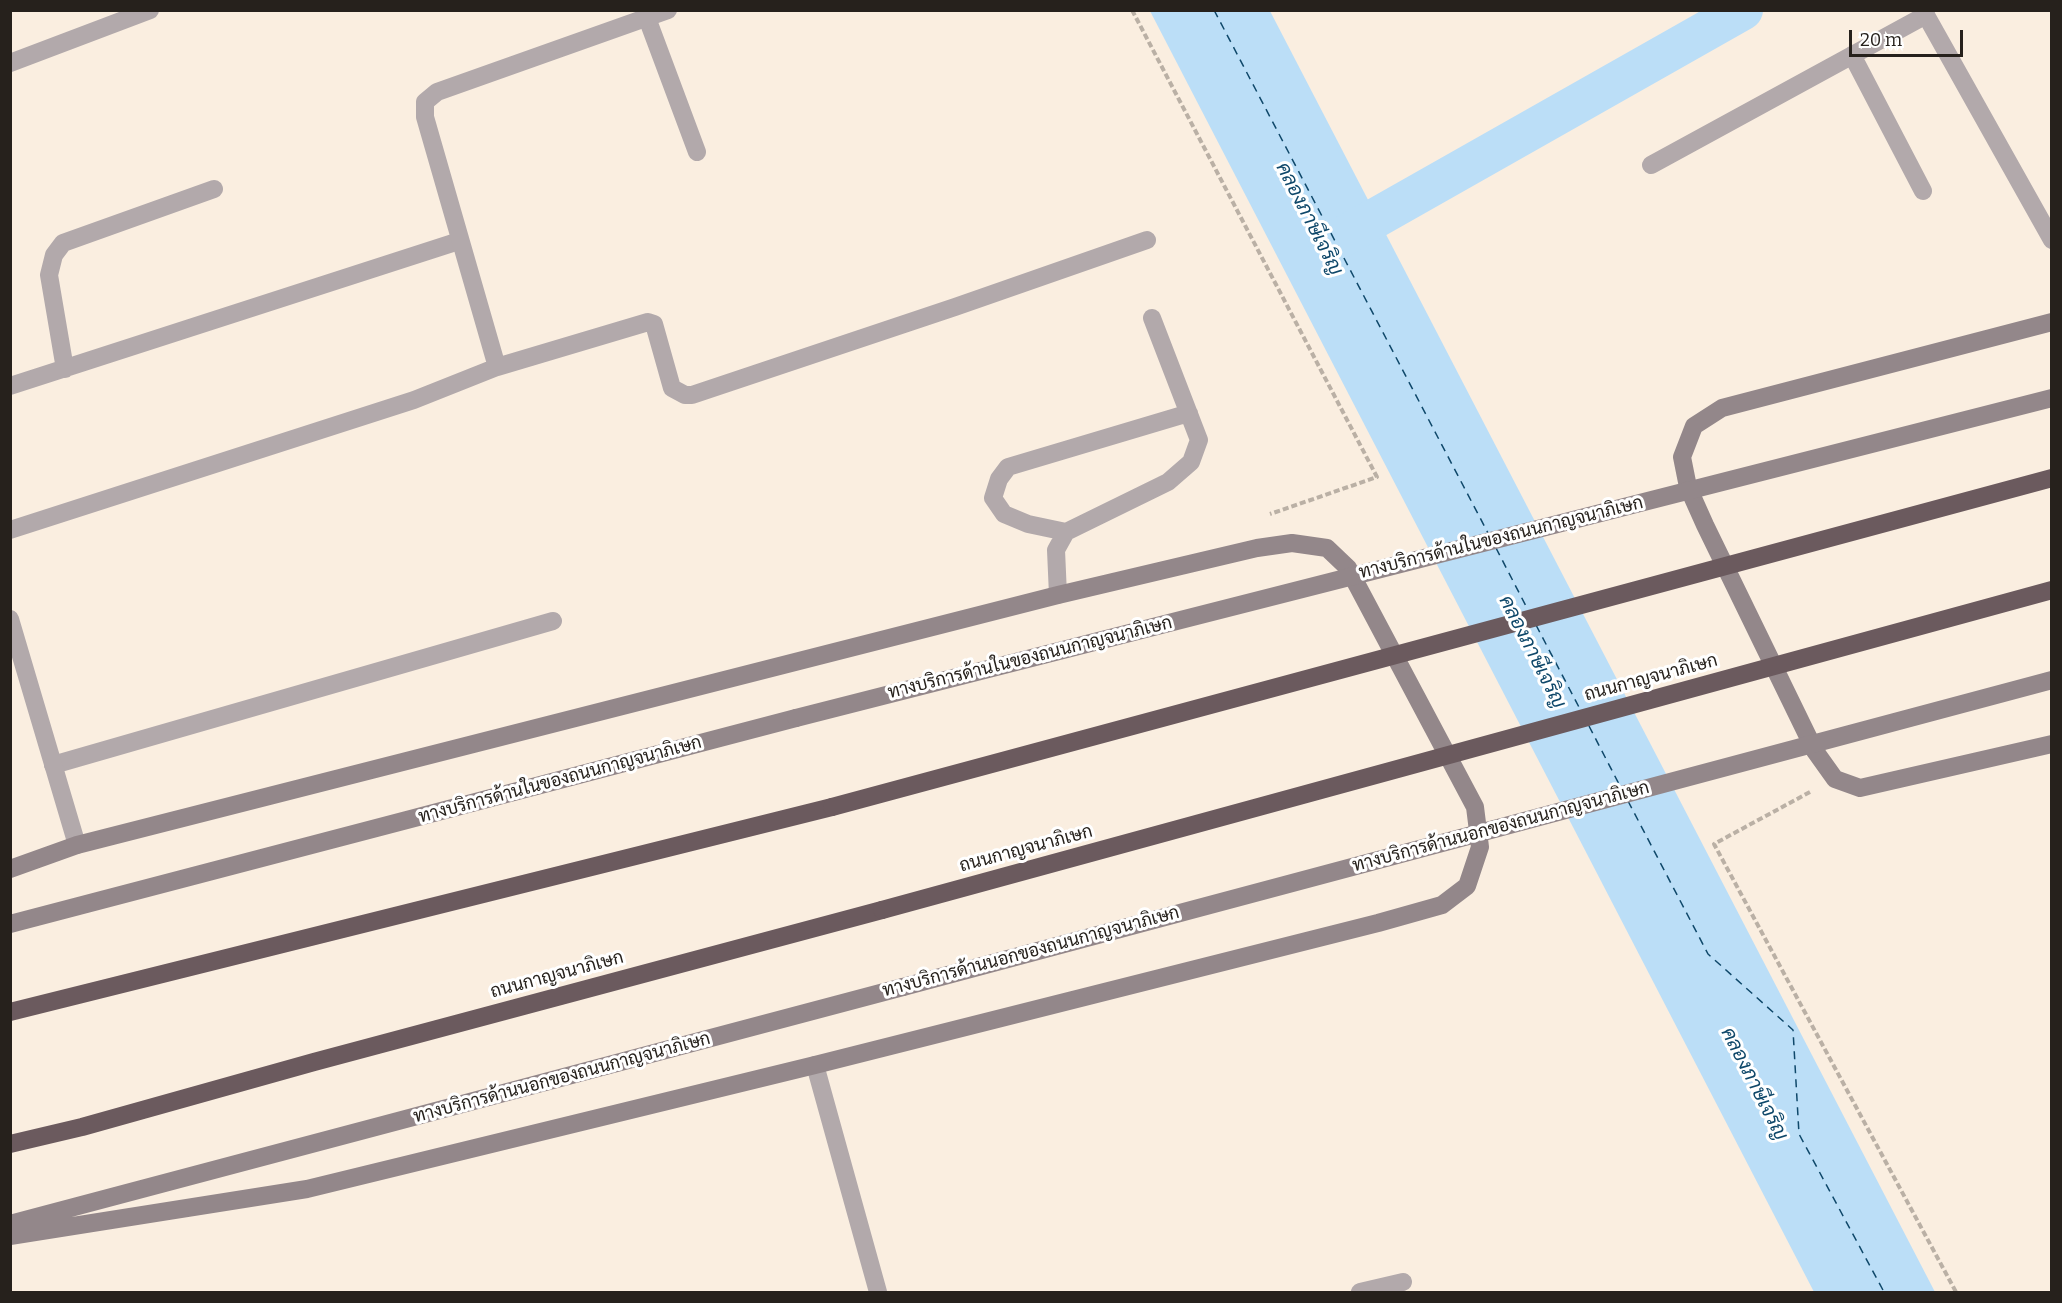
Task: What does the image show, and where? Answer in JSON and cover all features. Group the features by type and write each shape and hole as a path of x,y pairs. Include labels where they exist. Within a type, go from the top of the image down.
{"highway":[{"path":"10,1012 832,807 2052,478"},
{"name":"ถนนกาญจนาภิเษก","path":"10,1144 82,1127 882,910 2052,590"},
{"path":"10,1156 82,1127"}],"main road":[{"path":"2052,322 1722,408 1694,426 1682,457 1688,487 1733,584 1815,751 1834,779 1860,788 2052,744"},
{"name":"ทางบริการด้านในของถนนกาญจนาภิเษก","path":"10,924 796,718 2052,398"},
{"path":"10,869 77,845 1058,595 1257,548 1292,543 1327,549 1348,568 1475,807 1480,847 1467,886 1442,905 1378,923 815,1065 307,1189 10,1236"},
{"name":"ทางบริการด้านนอกของถนนกาญจนาภิเษก","path":"10,1224 2052,680"}],"street":[{"path":"10,63 150,10"},
{"path":"498,367 459,241 425,117 424,102 437,92 668,10"},
{"path":"1651,165 1925,13 2052,240"},
{"path":"647,18 697,153"},
{"path":"1852,55 1923,191"},
{"path":"64,369 50,275 54,255 63,243 214,189"},
{"path":"10,530 414,400 498,367 648,322 654,324 672,388 685,395 692,395 1147,240"},
{"path":"10,386 459,241"},
{"path":"1058,595 1056,550 1066,532 1168,482 1191,462 1199,440 1152,318"},
{"path":"1066,532 1028,525 1004,513 993,498 999,479 1008,467 1189,413"},
{"path":"10,619 77,845"},
{"path":"53,765 553,621"},
{"path":"815,1065 878,1293"},
{"path":"1360,1293 1403,1282"}],"path":[{"path":"1132,10 1377,477 1270,514"},
{"path":"1834,779 1714,844 1956,1293"}],"water":[{"name":"คลองภาษีเจริญ","path":"1150,11 1270,11 1935,1292 1814,1292"}],"waterway":[{"name":"คลองภาษีเจริญ","path":"1328,245 1743,10"}],"ferry route":[{"path":"1214,10 1488,533"},
{"path":"1496,548 1528,610"},
{"path":"1536,625 1581,711"},
{"path":"1589,726 1620,786"},
{"path":"1628,801 1708,954 1793,1030 1799,1134 1884,1292"}]}
